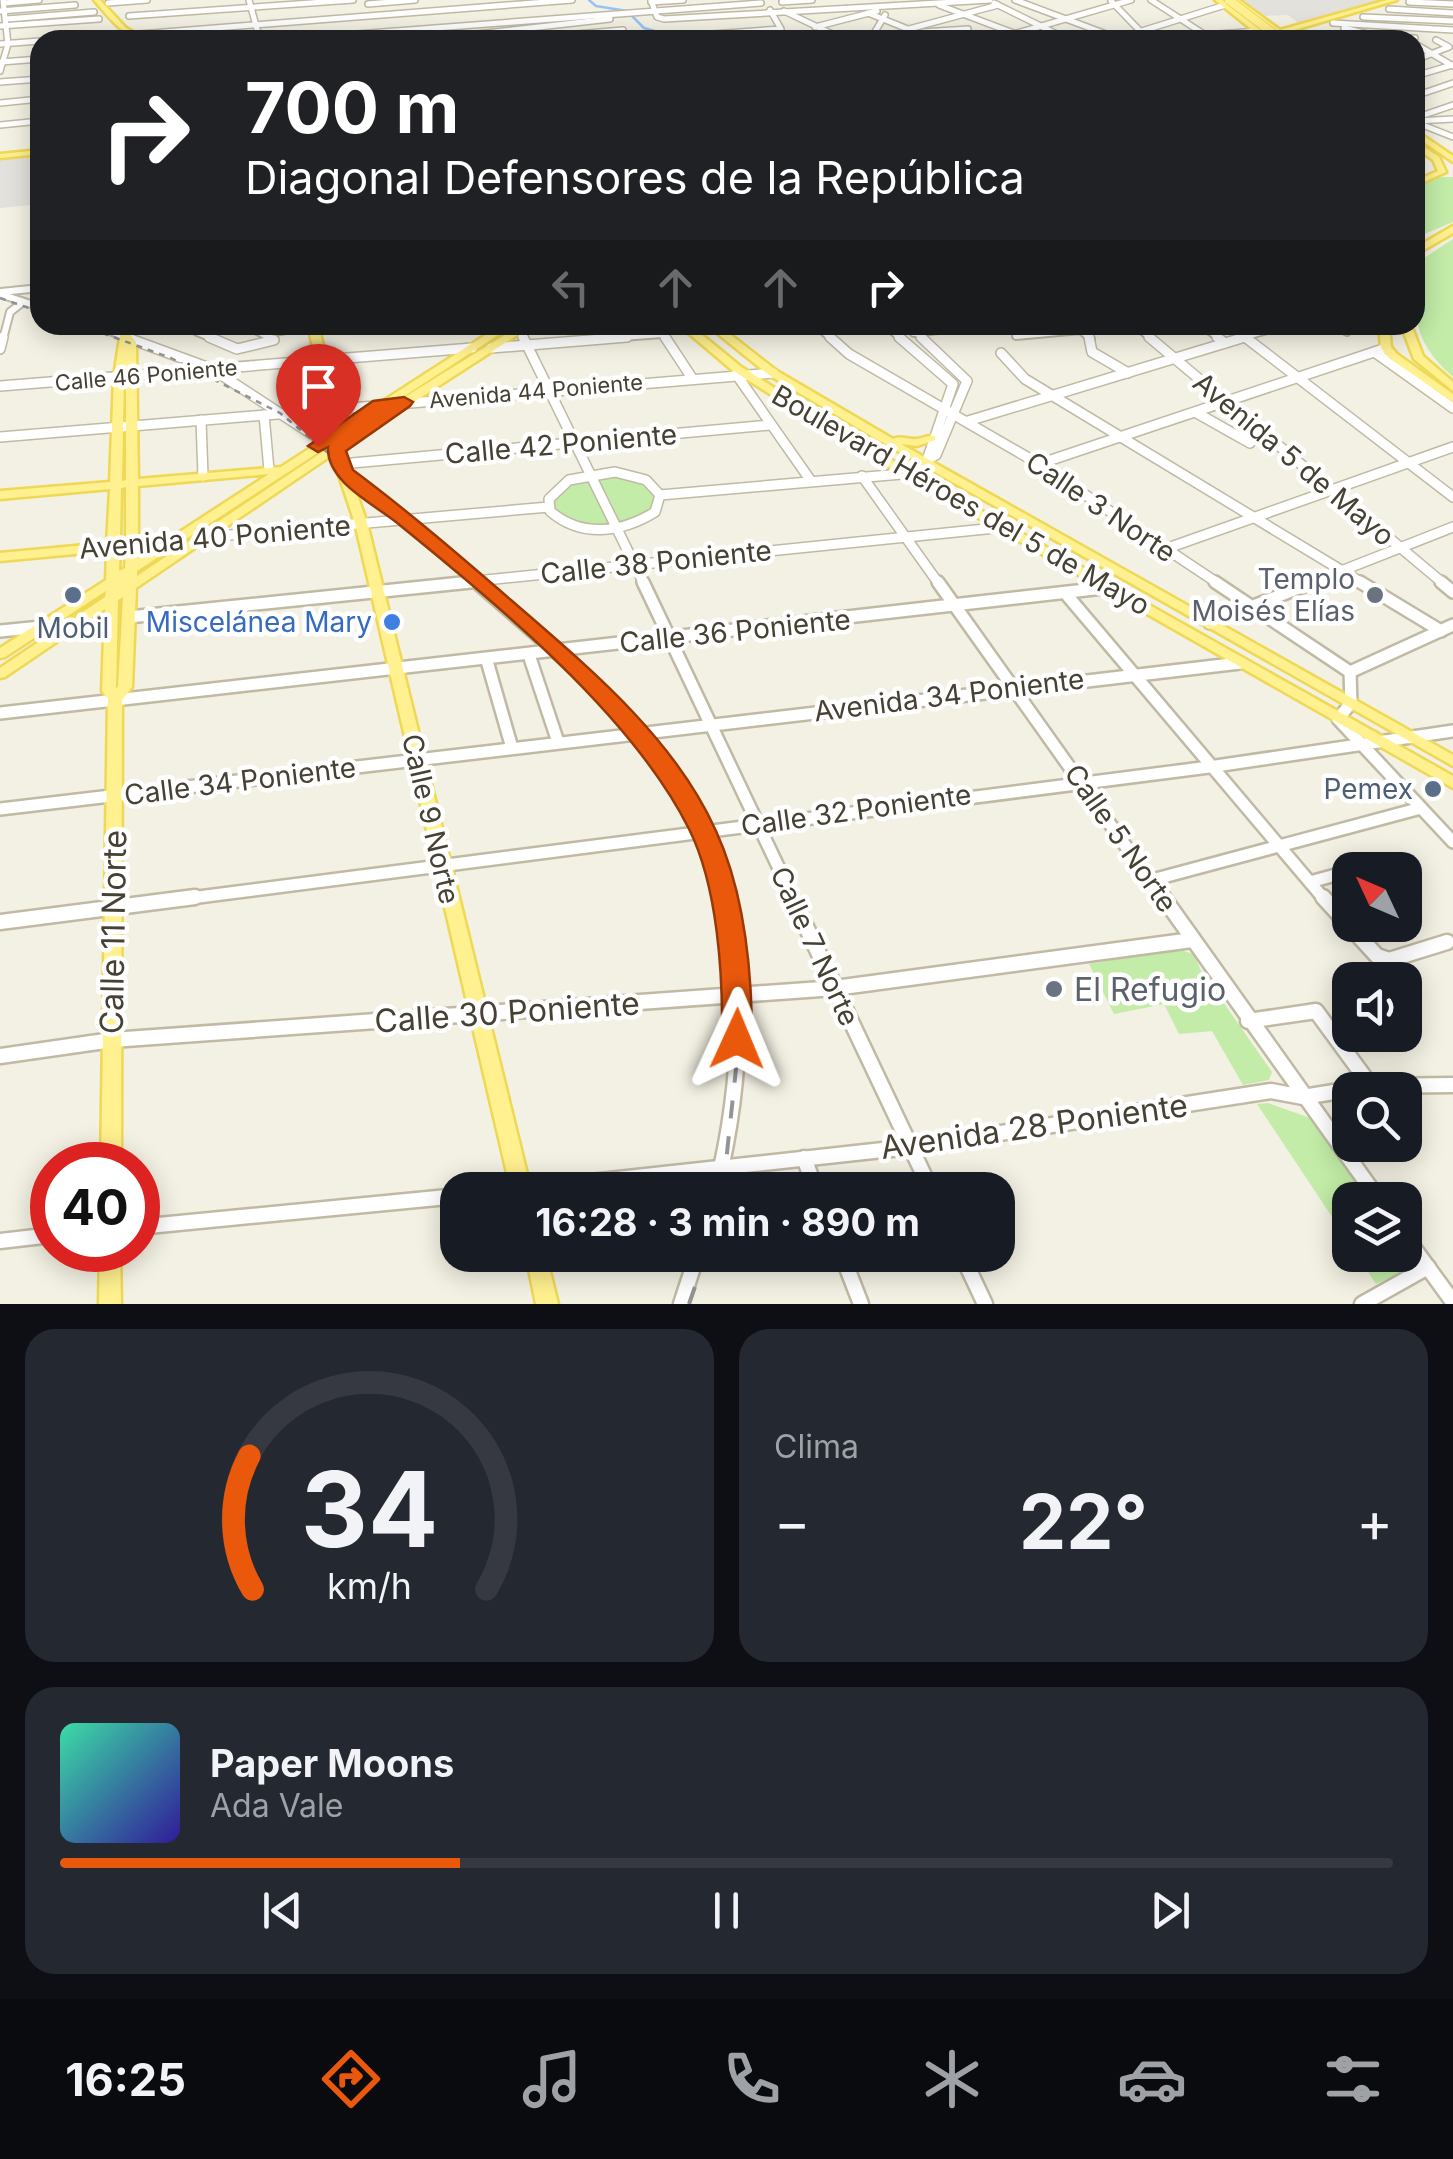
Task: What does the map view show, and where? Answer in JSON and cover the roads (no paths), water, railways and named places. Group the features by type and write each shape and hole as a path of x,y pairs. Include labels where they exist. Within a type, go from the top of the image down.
{"main road":[{"path":"88,0 124,29"},
{"path":"97,0 120,30"},
{"path":"1292,30 1394,0"},
{"path":"1226,1 1242,18 1263,30"},
{"path":"1226,1 1263,20 1270,30"},
{"path":"1226,1 1265,30"},
{"path":"1309,30 1411,1"},
{"path":"1242,18 1297,28"},
{"path":"1425,146 1453,160"},
{"path":"1425,148 1453,168"},
{"path":"0,153 30,150"},
{"path":"1425,150 1436,159 1442,172 1425,179"},
{"path":"1425,157 1433,170 1425,176"},
{"path":"1425,246 1453,229"},
{"path":"1425,239 1440,238"},
{"name":"Calle 11 Norte","path":"110,1142 115,796 115,699 109,691 111,601 124,376 132,342 129,335"},
{"path":"315,335 337,426 330,446"},
{"path":"0,674 208,537 379,405 499,335"},
{"path":"0,654 132,570 274,470 330,446 507,335"},
{"name":"Boulevard Héroes del 5 de Mayo","path":"695,335 740,374 861,446 913,472 1453,783"},
{"name":"Boulevard Héroes del 5 de Mayo","path":"725,335 773,373 877,435 929,460 1453,760"},
{"path":"1383,335 1381,351 1395,364 1453,399"},
{"path":"1410,335 1418,357 1453,388"},
{"name":"Calle 11 Norte","path":"115,699 125,687 132,570 133,482 124,426"},
{"path":"877,435 911,443 931,438"},
{"name":"Calle 9 Norte","path":"330,446 348,468 516,1172"},
{"path":"0,495 274,470"},
{"name":"Avenida 40 Poniente","path":"0,557 208,537"},
{"path":"110,1272 110,1304"},
{"path":"540,1272 547,1304"}],"street":[{"path":"3,6 39,0"},
{"path":"108,3 147,0"},
{"path":"129,16 208,13 250,4 353,0"},
{"path":"379,29 367,2 415,0"},
{"path":"203,30 517,1 572,0"},
{"path":"655,12 651,1 683,0"},
{"path":"783,1 812,0"},
{"path":"514,30 644,10 670,19 989,0 1049,30"},
{"path":"1015,0 1094,30"},
{"path":"1028,30 1113,2 1131,0"},
{"path":"1151,0 1198,30"},
{"path":"124,29 131,1"},
{"path":"319,1 379,29"},
{"path":"517,1 545,30"},
{"path":"1147,30 1226,1"},
{"path":"1411,1 1450,2"},
{"path":"3,6 75,2 72,30"},
{"path":"655,12 758,2 772,12 779,30"},
{"path":"1113,2 1139,30"},
{"path":"934,3 1004,30"},
{"path":"250,4 258,30"},
{"path":"815,27 868,14 890,4"},
{"path":"876,30 890,4"},
{"path":"868,14 909,30 998,5"},
{"path":"0,71 3,6"},
{"path":"372,13 440,8"},
{"path":"440,8 451,26"},
{"path":"1389,9 1453,13"},
{"path":"784,11 822,30"},
{"path":"5,24 94,12"},
{"path":"406,13 410,20"},
{"path":"488,16 493,22"},
{"path":"370,30 611,16"},
{"path":"718,16 730,25 746,25"},
{"path":"1363,16 1453,22"},
{"path":"74,17 99,19"},
{"path":"707,17 712,28"},
{"path":"686,18 692,29"},
{"path":"1333,25 1400,30"},
{"path":"1333,25 1352,30"},
{"path":"951,30 968,29"},
{"path":"1425,32 1453,34"},
{"path":"1425,40 1453,34"},
{"path":"1425,39 1453,34"},
{"path":"1425,57 1449,46 1432,40"},
{"path":"4,44 30,43"},
{"path":"1425,49 1452,65"},
{"path":"2,62 30,60"},
{"path":"1425,73 1452,65"},
{"path":"0,82 30,80"},
{"path":"1425,93 1453,83"},
{"path":"0,103 30,100"},
{"path":"1425,116 1453,105"},
{"path":"1425,119 1453,118"},
{"path":"0,125 30,122"},
{"path":"1425,124 1451,136"},
{"path":"1,294 30,290"},
{"path":"1,294 30,304"},
{"path":"1,344 10,312 23,302"},
{"path":"136,335 212,370 285,413 330,446"},
{"path":"204,335 237,348 274,340 266,335"},
{"name":"Calle 7 Norte","path":"522,335 577,442 922,1172"},
{"path":"491,348 607,335"},
{"path":"664,335 692,378"},
{"name":"Calle 3 Norte","path":"827,335 849,354 1039,464 1350,672"},
{"path":"895,336 901,335"},
{"path":"921,335 968,381 931,438 926,453 929,460"},
{"path":"1016,336 1032,335"},
{"path":"1087,335 1092,352 1128,372"},
{"name":"Avenida 5 de Mayo","path":"1147,335 1453,592"},
{"path":"1214,335 1225,344"},
{"path":"968,421 1252,335"},
{"path":"660,495 655,512 618,528 572,526 549,507 556,488 591,474 637,476 660,495 913,472 929,460 949,411 954,384 895,336"},
{"path":"1245,338 1453,498"},
{"name":"Calle 46 Poniente","path":"0,386 472,348"},
{"path":"1039,464 1381,351"},
{"path":"1002,353 1017,374 1051,396 1441,630"},
{"path":"1395,364 1453,408"},
{"name":"Avenida 44 Poniente","path":"0,437 773,373"},
{"path":"740,374 810,481"},
{"path":"1194,412 1250,443"},
{"path":"264,414 274,470"},
{"path":"200,420 202,476"},
{"name":"Calle 42 Poniente","path":"348,468 770,425"},
{"path":"1165,550 1453,447"},
{"path":"348,468 556,650 640,732 703,830 730,936 738,995 721,1172"},
{"name":"Calle 5 Norte","path":"862,476 1083,780 1248,1021 1366,1182"},
{"name":"Avenida 40 Poniente","path":"208,537 549,507"},
{"name":"Calle 38 Poniente","path":"129,617 1004,527"},
{"path":"1210,623 1453,527"},
{"name":"Calle 36 Poniente","path":"0,713 487,661 1113,587"},
{"path":"1066,594 1276,846 1332,903"},
{"path":"1453,625 1350,672 1351,703 1338,719 1453,842"},
{"path":"0,631 42,627"},
{"path":"529,655 558,742"},
{"path":"487,661 512,748"},
{"name":"Avenida 34 Poniente","path":"658,730 1240,662"},
{"name":"Calle 34 Poniente","path":"0,809 658,730"},
{"name":"Calle 32 Poniente","path":"0,922 1083,780 1209,767 1453,731"},
{"path":"1152,880 1420,808"},
{"path":"1310,882 1332,876"},
{"name":"Calle 30 Poniente","path":"0,1056 112,1040 835,988 1192,940"},
{"path":"1368,942 1383,960 1447,942"},
{"path":"1248,1021 1316,1011 1362,1072"},
{"name":"Avenida 28 Poniente","path":"1422,1086 1453,1086"},
{"name":"Avenida 28 Poniente","path":"678,1172 910,1147 1271,1091 1303,1097 1332,1092"},
{"path":"804,1158 809,1172"},
{"path":"160,1225 440,1198"},
{"path":"0,1241 30,1238"},
{"path":"1422,1259 1453,1302"},
{"path":"1362,1304 1428,1267"},
{"path":"681,1304 691,1272"},
{"path":"848,1272 860,1304"},
{"path":"970,1272 985,1304"}],"waterway":[{"path":"589,0 596,6 627,11 651,30"}],"railway":[{"path":"0,298 30,308"},
{"path":"108,335 171,358 280,413 564,649 647,731 710,830 727,900"},
{"path":"725,1172 744,994 726,897"},
{"path":"689,1304 700,1272"}],"place":[{"name":"Mobil","path":"73,595"},
{"name":"Templo Moisés Elías","path":"1375,595"},
{"name":"Miscelánea Mary","path":"392,622"},
{"name":"Pemex","path":"1433,789"},
{"name":"El Refugio","path":"1054,989"}]}
